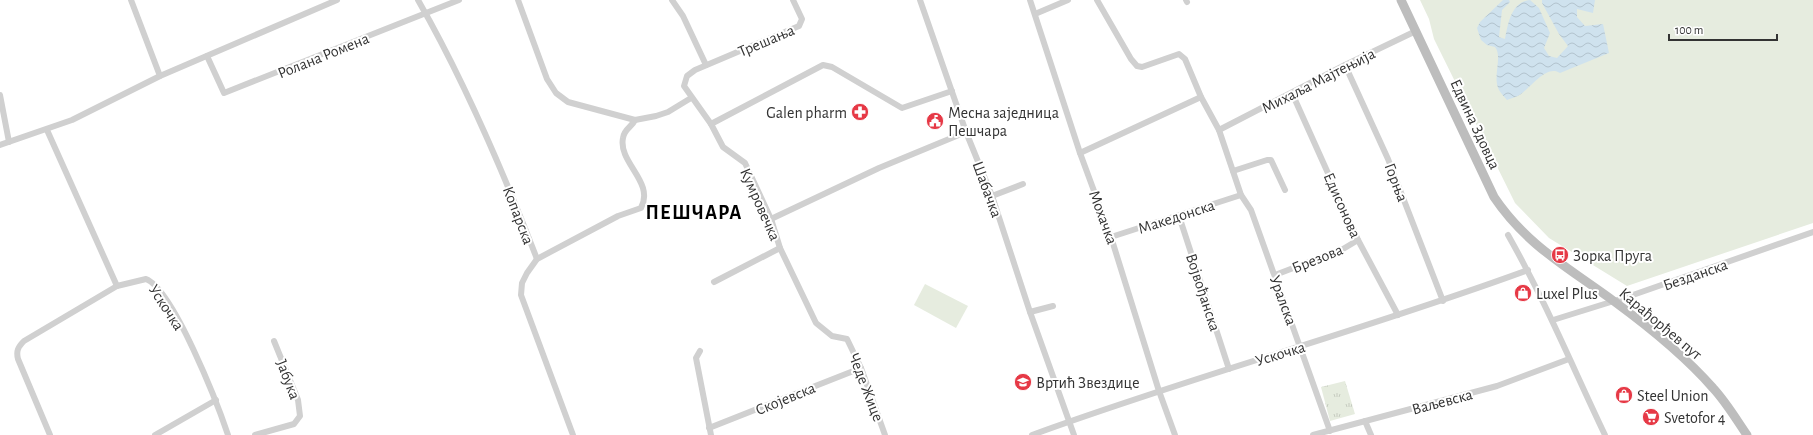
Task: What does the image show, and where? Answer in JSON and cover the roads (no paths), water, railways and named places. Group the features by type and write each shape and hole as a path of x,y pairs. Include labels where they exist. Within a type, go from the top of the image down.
{"main road":[{"name":"Едвина Здовца","path":"1401,0 1494,197 1516,226 1541,249"},
{"name":"Карађорђев пут","path":"1541,249 1614,302 1668,344 1712,386 1747,435"}],"street":[{"path":"131,0 160,76"},
{"path":"0,144 47,130 72,120 160,76 337,0"},
{"name":"Копарска","path":"418,0 484,131 511,192 537,259 526,272 522,283 521,295 573,435"},
{"name":"Ролана Ромена","path":"207,56 224,93 460,0"},
{"path":"518,0 546,79 556,93 568,102 635,120 668,112 691,98"},
{"path":"672,0 683,16 706,65"},
{"name":"Трешања","path":"706,65 799,26 802,19 793,0"},
{"name":"Шабачка","path":"920,0 966,132 992,196 1030,312 1074,435"},
{"name":"Мохачка","path":"1030,0 1080,153 1111,237 1159,391 1175,435"},
{"path":"1035,14 1068,0"},
{"name":"Уралска","path":"1097,0 1131,59 1137,66 1142,67 1179,54 1185,59 1201,97 1219,130 1241,195 1251,210 1330,431"},
{"name":"Михаља Мајтењија","path":"1219,130 1345,65 1416,31"},
{"name":"Кумровечка","path":"706,65 690,73 685,79 684,86 691,98 711,124 722,147 745,163 771,219 780,248"},
{"path":"711,124 823,65 832,67 902,108 952,91"},
{"name":"Горња","path":"1345,65 1388,159 1443,301"},
{"name":"Едисонова","path":"1292,93 1358,240 1398,315"},
{"path":"0,95 10,142"},
{"path":"1080,153 1201,97"},
{"path":"537,259 618,216 641,208 644,198 644,191 627,158 622,144 625,131 635,120"},
{"path":"47,130 117,286"},
{"path":"771,219 879,168 966,132"},
{"path":"1233,171 1271,160 1285,190"},
{"path":"992,196 1023,184"},
{"name":"Македонска","path":"1111,237 1180,216 1241,195"},
{"name":"Војвођанска","path":"1180,216 1229,369"},
{"name":"Безданска","path":"1553,320 1614,302 1813,232"},
{"path":"1508,235 1528,270 1553,320 1569,359 1605,435"},
{"name":"Брезова","path":"1275,275 1343,249 1358,240"},
{"path":"714,282 780,248"},
{"name":"Чеде Жице","path":"780,248 816,323 832,336 847,339 861,368 885,435"},
{"name":"Ускочка","path":"1032,435 1159,391 1443,301 1528,270"},
{"name":"Ускочка","path":"50,435 18,360 17,352 19,346 24,341 117,286 146,279 156,285 178,320 216,400 228,435"},
{"path":"1030,312 1053,306"},
{"name":"Јабука","path":"255,435 294,424 300,416 298,400 274,341"},
{"path":"700,351 696,358 711,435"},
{"name":"Ваљевска","path":"1313,435 1497,386 1569,359"},
{"name":"Скојевска","path":"709,428 861,368"},
{"path":"155,435 216,400"},
{"path":"1365,421 1371,435"}],"water":[{"path":"1503,0 1509,0 1510,2 1502,10 1499,37 1505,39 1509,21 1518,5 1530,0 1539,8 1550,33 1544,48 1549,56 1557,58 1568,46 1559,34 1542,3 1542,0 1595,0 1593,13 1577,9 1577,17 1585,26 1603,24 1609,53 1560,73 1555,71 1545,74 1521,94 1507,100 1497,85 1497,51 1495,47 1487,45 1481,40 1477,28 1480,22"}],"place":[{"name":"Galen pharm","path":"860,112"},
{"name":"Месна заједница Пешчара","path":"935,121"},
{"name":"Зорка Пруга","path":"1560,255"},
{"name":"Luxel Plus","path":"1523,293"},
{"name":"Вртић Звездице","path":"1023,382"},
{"name":"Steel Union","path":"1624,395"},
{"name":"Svetofor 4","path":"1651,417"}],"district":[{"name":"ПЕШЧАРА","path":"694,212"}]}
